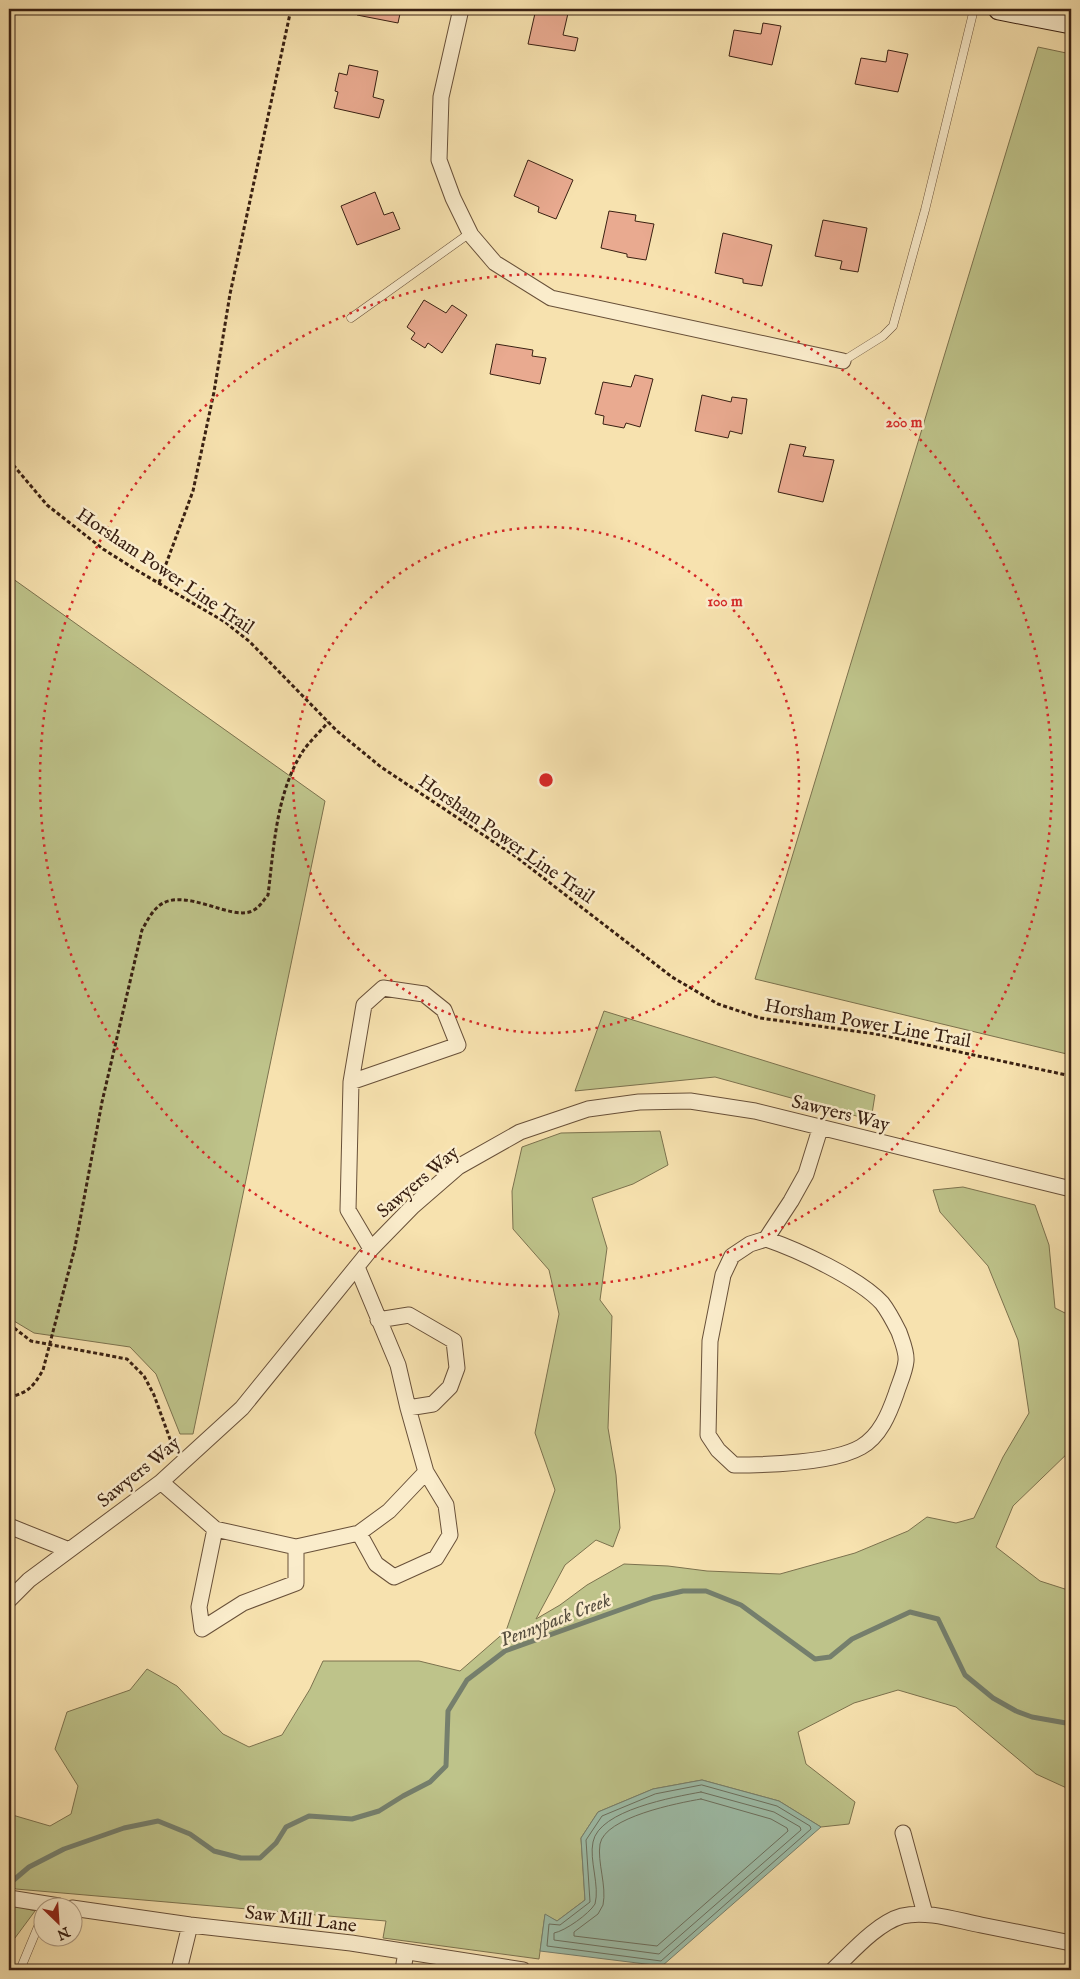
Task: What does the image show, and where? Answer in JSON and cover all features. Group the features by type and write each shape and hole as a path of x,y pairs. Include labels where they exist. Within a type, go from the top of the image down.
{"street":[{"path":"461,9 442,98 439,160 453,198 470,233 495,262 551,298 843,361"},
{"path":"999,9 1071,23"},
{"path":"351,1082 458,1046 444,1010 424,994 383,988 364,1005 351,1082 348,1210 371,1249"},
{"name":"Sawyers Way","path":"9,1600 29,1580 161,1482 242,1408 371,1249 412,1206 458,1167 520,1132 588,1109 639,1102 690,1102 755,1112 1071,1189"},
{"path":"766,1239 788,1246 857,1282 881,1302 893,1319 903,1341 906,1361 888,1414 877,1433 862,1446 841,1455 765,1465 734,1465 718,1450 708,1435 710,1341 723,1275 732,1256 750,1244 766,1239 806,1174 820,1129"},
{"path":"357,1267 398,1365 426,1472 446,1505 450,1535 436,1558 394,1577 376,1564 359,1532"},
{"path":"378,1320 409,1315 454,1341 457,1368 450,1387 433,1404 408,1408"},
{"path":"161,1482 215,1529 296,1547 359,1532 389,1511 426,1472"},
{"path":"9,1526 69,1550"},
{"path":"215,1529 199,1607 202,1628 243,1603 296,1582 296,1547"},
{"path":"903,1833 925,1914"},
{"path":"12,1899 32,1904"},
{"name":"Saw Mill Lane","path":"82,1910 190,1926 351,1943 524,1970"},
{"path":"833,1970 885,1924 902,1916 925,1914 1071,1943"},
{"path":"179,1970 190,1926"},
{"path":"402,1970 406,1952"}],"lane":[{"path":"843,361 882,336 893,326 925,210 974,9"},
{"path":"351,318 470,233"},
{"path":"20,1970 32,1945"}],"path":[{"path":"159,583 193,491 214,392 230,294 291,9"},
{"name":"Horsham Power Line Trail","path":"9,460 47,505 103,549 225,622 244,637 328,722 381,767 515,856 672,977 718,1004 760,1018 876,1034 1071,1076"},
{"path":"9,1397 23,1394 34,1384 43,1370 75,1247 102,1102 142,930 152,913 166,901 191,901 241,913 250,912 260,906 268,895 283,798 293,769 304,750 328,722"},
{"path":"9,1324 31,1341 127,1359 144,1376 154,1395 180,1465"}],"green space":[{"path":"1038,47 1071,54 1071,1055 755,979"},
{"path":"9,576 325,801 193,1434 180,1434 156,1374 130,1347 34,1333 9,1318"},
{"path":"604,1011 875,1095 871,1120 715,1077 575,1091"},
{"path":"660,1131 668,1165 633,1184 592,1198 607,1248 600,1300 612,1316 608,1428 616,1475 620,1528 613,1547 596,1540 565,1565 536,1619 560,1605 587,1585 624,1564 668,1566 707,1571 780,1574 855,1553 908,1531 927,1517 956,1523 974,1518 1003,1457 1029,1413 1018,1340 988,1266 940,1212 933,1190 963,1187 1035,1205 1049,1245 1055,1308 1071,1316 1071,1450 1013,1506 996,1547 1040,1581 1071,1591 1071,1790 1036,1774 956,1707 898,1690 854,1703 798,1732 806,1764 855,1802 849,1824 821,1827 779,1801 702,1780 653,1789 598,1812 581,1838 585,1900 557,1921 545,1915 539,1959 383,1938 386,1921 16,1889 9,1884 9,1814 50,1826 71,1814 78,1786 55,1749 67,1712 130,1690 147,1669 177,1686 223,1734 249,1747 282,1735 310,1689 323,1661 419,1661 460,1671 506,1631 555,1490 535,1433 559,1314 549,1270 513,1229 512,1191 522,1147 561,1133"},
{"path":"9,1904 32,1910 32,1915 9,1946"}],"water":[{"path":"702,1780 779,1801 821,1827 662,1966 540,1951 545,1914 557,1921 585,1900 581,1838 598,1812 653,1789"}],"building":[{"path":"358,9 401,9 398,23 357,15"},
{"path":"536,9 569,9 563,35 578,38 575,51 528,44"},
{"path":"763,23 781,26 772,65 729,56 734,30 761,34"},
{"path":"888,50 908,54 898,92 855,84 861,58 886,62"},
{"path":"349,65 378,71 373,97 384,100 379,118 334,108 338,92 335,91 339,73 347,75"},
{"path":"528,160 573,180 556,219 538,212 539,207 514,196"},
{"path":"375,192 384,215 393,212 400,229 357,245 341,206"},
{"path":"609,211 636,215 635,221 654,224 646,260 627,257 627,254 601,248"},
{"path":"823,220 867,228 858,272 840,269 842,261 815,256"},
{"path":"723,233 772,245 762,286 743,283 743,279 715,273"},
{"path":"424,300 446,313 452,305 467,315 442,353 428,343 425,348 411,339 415,333 407,327"},
{"path":"496,344 533,350 532,356 546,358 540,384 490,374"},
{"path":"635,375 653,379 640,427 626,423 624,428 603,424 604,416 595,414 603,382 631,387"},
{"path":"702,395 731,402 732,397 747,399 742,434 730,431 728,438 695,431"},
{"path":"790,444 806,447 803,456 834,460 823,502 778,492"}],"waterway":[{"name":"Pennypack Creek","path":"9,1884 29,1867 64,1849 124,1828 158,1821 190,1834 214,1851 241,1858 260,1858 276,1843 286,1827 309,1816 352,1819 379,1811 430,1782 446,1766 448,1711 467,1680 505,1651 653,1598 683,1591 706,1591 741,1605 815,1659 830,1657 852,1639 910,1612 938,1619 965,1675 993,1698 1016,1711 1032,1717 1066,1723 1071,1727"}]}
